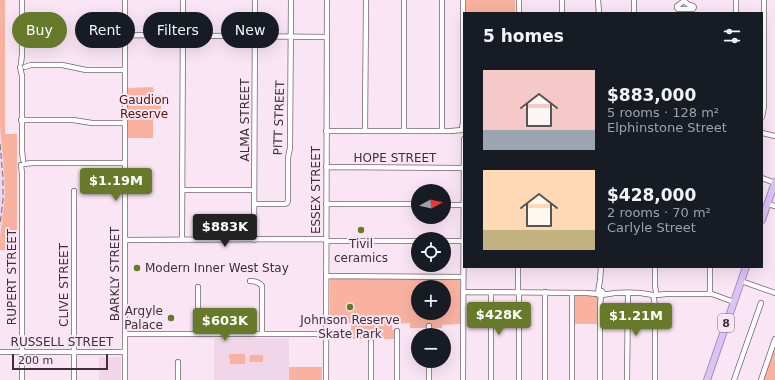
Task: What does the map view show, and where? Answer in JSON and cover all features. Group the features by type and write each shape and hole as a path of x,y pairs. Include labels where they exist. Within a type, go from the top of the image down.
{"highway":[{"path":"763,217 775,183"},
{"name":"8","path":"707,380 746,268"}],"street":[{"name":"RUPERT STREET","path":"22,0 22,380"},
{"name":"BARKLY STREET","path":"125,0 125,12"},
{"path":"183,0 183,12"},
{"name":"ALMA STREET","path":"255,0 255,12"},
{"name":"PITT STREET","path":"254,204 285,204 287,202 288,158 290,148 291,0"},
{"name":"ESSEX STREET","path":"326,380 327,0"},
{"path":"365,131 366,0"},
{"path":"404,0 404,131"},
{"path":"442,0 442,131"},
{"path":"463,0 463,12"},
{"path":"518,0 518,12"},
{"path":"562,0 562,12"},
{"path":"598,0 599,12"},
{"path":"634,0 634,12"},
{"path":"736,0 736,12"},
{"path":"763,112 764,0"},
{"path":"279,37 327,37"},
{"name":"BARKLY STREET","path":"125,48 125,380"},
{"path":"182,240 183,48"},
{"name":"ALMA STREET","path":"254,240 255,48"},
{"path":"23,65 62,65 86,70 125,70"},
{"path":"21,120 73,120 92,123 125,123"},
{"path":"326,131 463,131"},
{"path":"763,133 775,136"},
{"path":"23,163 125,163"},
{"name":"HOPE STREET","path":"326,167 463,168"},
{"path":"763,178 775,183"},
{"name":"CLIVE STREET","path":"74,190 74,380"},
{"path":"182,190 254,190"},
{"path":"326,204 411,204"},
{"path":"768,204 775,206"},
{"path":"451,205 463,205 463,380"},
{"path":"125,240 411,241"},
{"path":"451,241 463,241"},
{"path":"518,268 519,380"},
{"path":"600,268 600,380"},
{"path":"655,268 655,380"},
{"path":"710,268 710,294"},
{"path":"326,276 463,277"},
{"path":"250,281 262,286 262,334"},
{"path":"741,281 775,293"},
{"path":"198,287 198,334"},
{"path":"464,292 710,294 734,302"},
{"path":"491,292 491,380"},
{"path":"545,292 545,380"},
{"path":"572,293 572,380"},
{"path":"627,380 628,293"},
{"path":"734,380 761,303"},
{"path":"397,331 397,380"},
{"path":"125,334 326,334"},
{"path":"761,380 775,339"},
{"path":"371,342 371,380"},
{"name":"RUSSELL STREET","path":"0,352 125,352"},
{"path":"178,362 178,380"},
{"path":"429,368 429,380"}],"shaded area":[{"path":"0,127 5,196 0,237"},
{"path":"214,338 289,338 289,380 214,380"},
{"path":"99,357 121,357 121,380 99,380"}],"green space":[{"path":"0,0 5,0 5,134 17,134 17,251 0,250 5,196 0,127"},
{"path":"465,0 515,0 515,12 465,12"},
{"name":"Gaudion Reserve","path":"153,87 154,95 161,95 161,118 153,119 153,138 128,138 128,88"},
{"path":"330,279 460,279 460,324 442,325 442,328 432,328 432,324 426,324 426,328 410,328 410,323 392,324 392,330 395,330 395,339 351,339 351,323 330,323"},
{"path":"574,295 598,296 598,324 574,324"},
{"path":"775,347 775,380 763,380"},
{"path":"229,354 245,354 245,364 230,364"},
{"path":"250,355 263,355 263,362 249,362"},
{"path":"289,367 322,367 322,380 289,380"}],"railway":[{"path":"0,144 3,177 3,200 0,225"}],"place":[{"name":"Tivil ceramics","path":"361,230"},
{"name":"Modern Inner West Stay","path":"137,268"},
{"name":"Johnson Reserve Skate Park","path":"350,307"},
{"name":"Argyle Palace","path":"171,318"}]}
